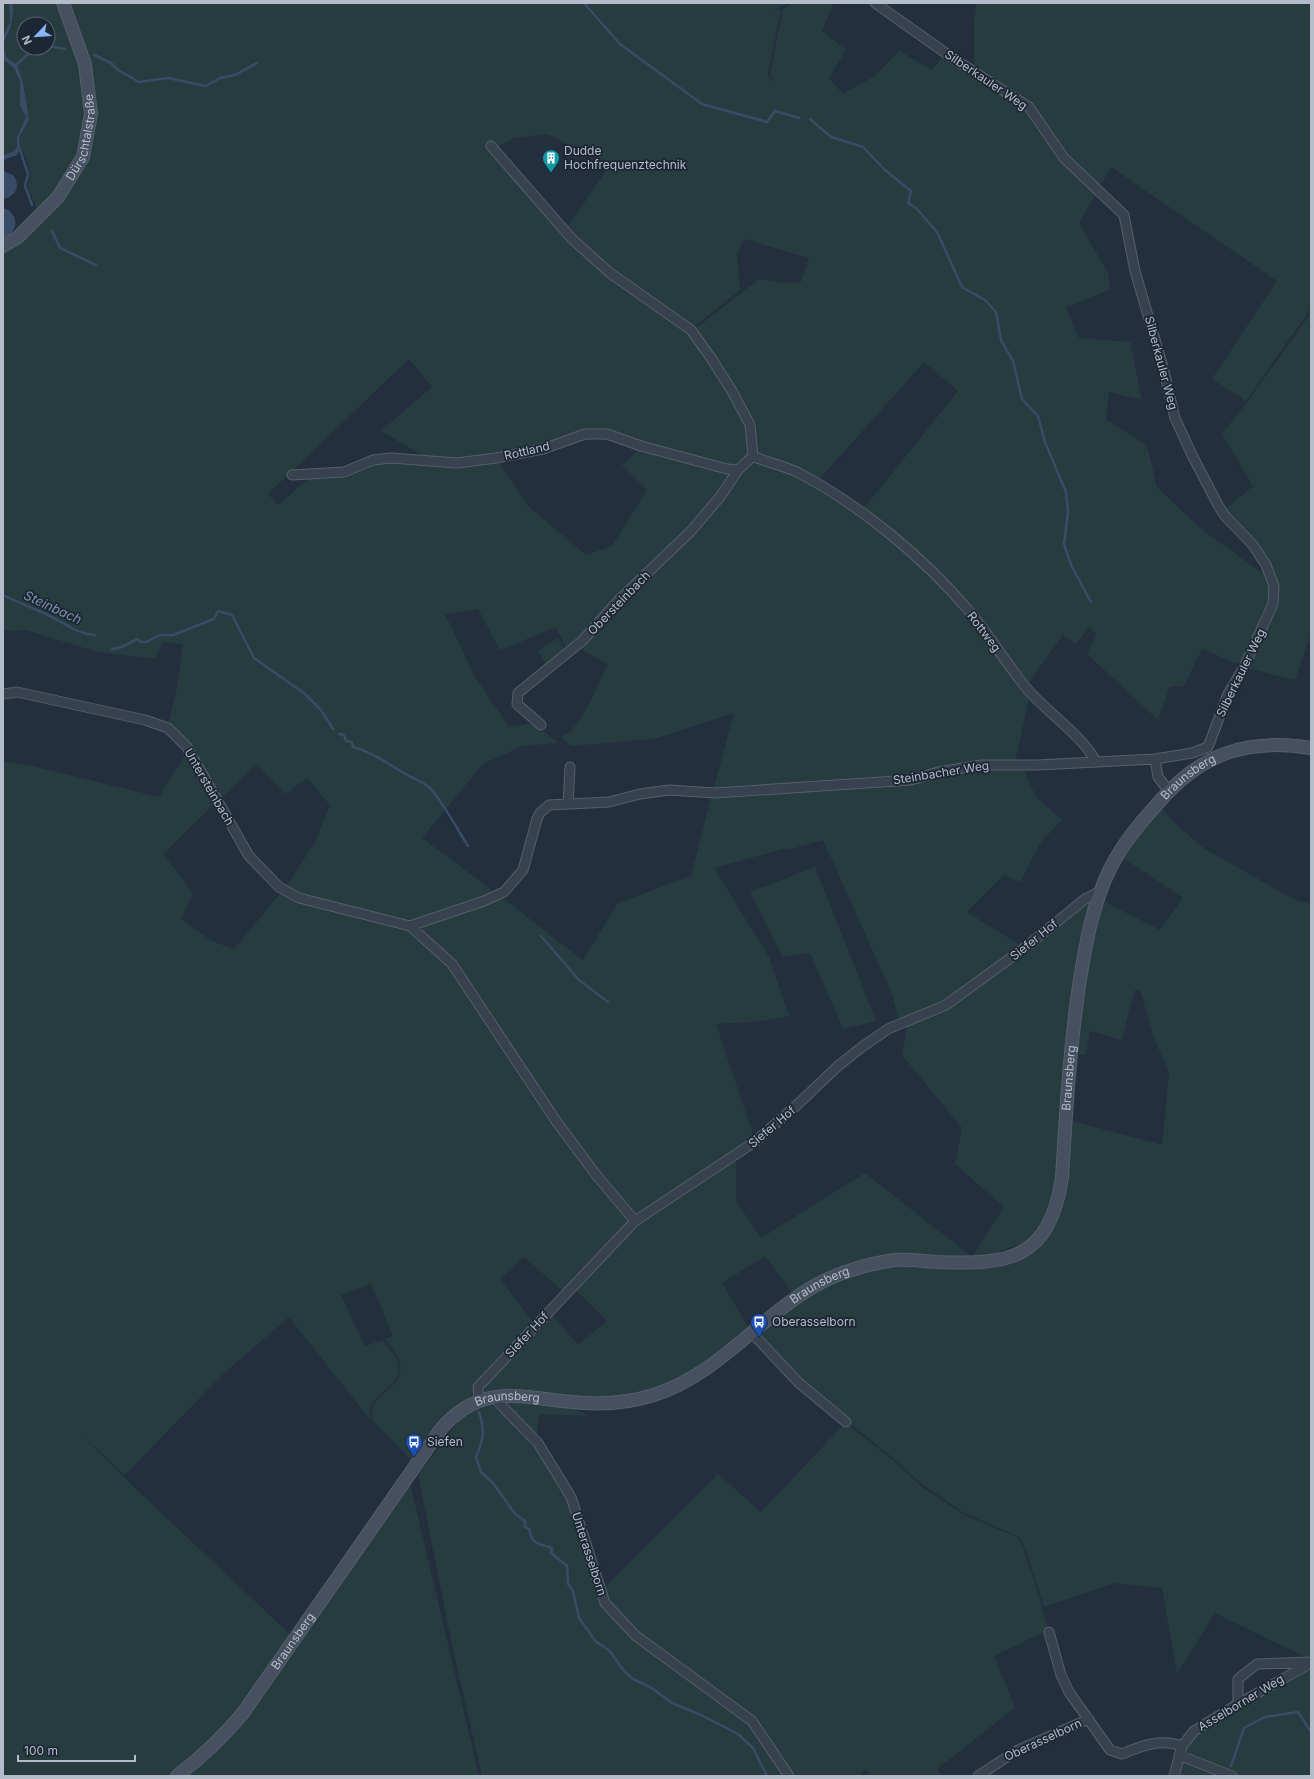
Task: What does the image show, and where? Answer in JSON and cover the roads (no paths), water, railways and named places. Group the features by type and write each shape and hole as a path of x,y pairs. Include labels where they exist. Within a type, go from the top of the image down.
{"main road":[{"name":"Dürschtalstraße","path":"3,246 18,238 58,197 83,157 91,114 85,64 63,3"},
{"name":"Braunsberg","path":"176,1776 203,1756 223,1737 243,1713 276,1668 441,1429 460,1410 479,1400 498,1396 517,1396 588,1403 634,1400 665,1392 703,1371 801,1294 823,1282 854,1269 895,1260 958,1263 992,1261 1021,1252 1040,1237 1052,1219 1062,1178 1072,1031 1091,921 1110,869 1140,824 1169,791 1185,776 1209,761 1229,752 1261,745 1276,744 1311,748"}],"street":[{"name":"Silberkauler Weg","path":"875,3 954,59 1029,107 1064,158 1124,215 1136,271 1163,367 1175,418 1218,505 1225,516 1237,526 1253,545 1266,565 1274,586 1273,604 1244,667 1228,694 1208,747 1192,754 1155,759"},
{"path":"491,146 572,239 610,273 691,330 728,384 750,425 754,456 738,470"},
{"name":"Rottland","path":"292,475 344,472 373,460 391,458 457,463 496,458 543,449 585,434 607,434 641,446 727,469 738,470"},
{"name":"Rottweg","path":"754,456 769,464 796,472 816,483 911,550 970,612 1041,705 1091,751 1096,762"},
{"name":"Obersteinbach","path":"541,726 517,704 518,693 582,641 618,601 691,531 720,497 738,470"},
{"name":"Untersteinbach","path":"3,694 17,692 145,720 168,728 187,747 249,856 279,887 299,898 410,926"},
{"path":"1192,754 1209,761"},
{"path":"1155,759 1158,777 1169,791"},
{"name":"Steinbacher Weg","path":"568,804 609,802 669,790 715,793 911,780 938,772 981,765 1038,765 1155,759"},
{"path":"570,767 568,804 550,805 540,813 523,870 504,892 484,901 410,926 452,964 556,1121 597,1176 635,1221"},
{"name":"Siefer Hof","path":"479,1400 478,1387 635,1221 756,1141 838,1066 862,1047 888,1029 946,1005 1027,946 1085,898 1101,891"},
{"path":"751,1332 799,1383 846,1422"},
{"name":"Unterasselborn","path":"498,1396 498,1402 538,1443 571,1497 605,1603 636,1636 752,1721 789,1776"},
{"name":"Oberasselborn","path":"1049,1632 1061,1675 1069,1692 1110,1750 1122,1754 1146,1744 1175,1743 1180,1750"},
{"path":"1238,1704 1238,1679 1257,1664 1311,1662"},
{"name":"Asselborner Weg","path":"1174,1776 1180,1750 1194,1731 1311,1662"},
{"name":"Oberasselborn","path":"978,1776 1016,1751 1089,1719"},
{"path":"1180,1750 1232,1776"}],"water":[{"path":"9,3 13,3 12,20 10,29 3,44 3,37 10,22"},
{"path":"3,46 6,57 17,65 23,82 29,120 19,137 20,147 17,155 3,160 3,155 13,152 17,147 17,137 26,117 20,105 20,81 14,68 3,59"},
{"path":"3,171 13,175 17,186 16,190 11,196 3,199"},
{"path":"3,208 8,210 15,218 15,227 9,235 3,237"}],"waterway":[{"path":"584,3 620,44 702,104 767,122 775,111 799,118"},
{"path":"56,47 65,49"},
{"path":"94,55 111,63 118,70 139,82 168,78 206,86 220,78 235,75 257,63"},
{"path":"15,66 26,56"},
{"path":"810,119 831,137 863,147 885,170 911,191 908,203 916,208 937,232 962,287 985,300 996,312 1001,340 1013,361 1022,399 1038,416 1045,442 1066,492 1068,512 1064,544 1071,565 1091,602"},
{"path":"19,147 28,174 25,186 32,205"},
{"path":"52,231 60,248 96,265"},
{"name":"Steinbach","path":"3,595 46,614 76,630 95,635"},
{"path":"112,649 122,647 137,639 141,642 146,642 160,635 173,635 214,619 218,611 232,615 254,658 305,694 321,710 333,729"},
{"path":"339,734 344,735 346,741 352,742 353,747 372,754 428,786 468,846"},
{"path":"541,936 579,980 608,1002"},
{"path":"479,1412 483,1434 481,1445 476,1457 481,1472 493,1483 515,1514 525,1521 525,1527 529,1529 534,1541 552,1548 551,1553 567,1566 568,1584 573,1591 579,1618 596,1642 609,1650 624,1671 633,1679 650,1687 672,1703 701,1715 738,1734 753,1748 767,1776"},
{"path":"1231,1766 1244,1728 1265,1717 1298,1712 1311,1732"}],"place":[{"name":"Dudde Hochfrequenztechnik","path":"551,173"},
{"name":"Oberasselborn","path":"759,1337"},
{"name":"Siefen","path":"414,1457"}]}
